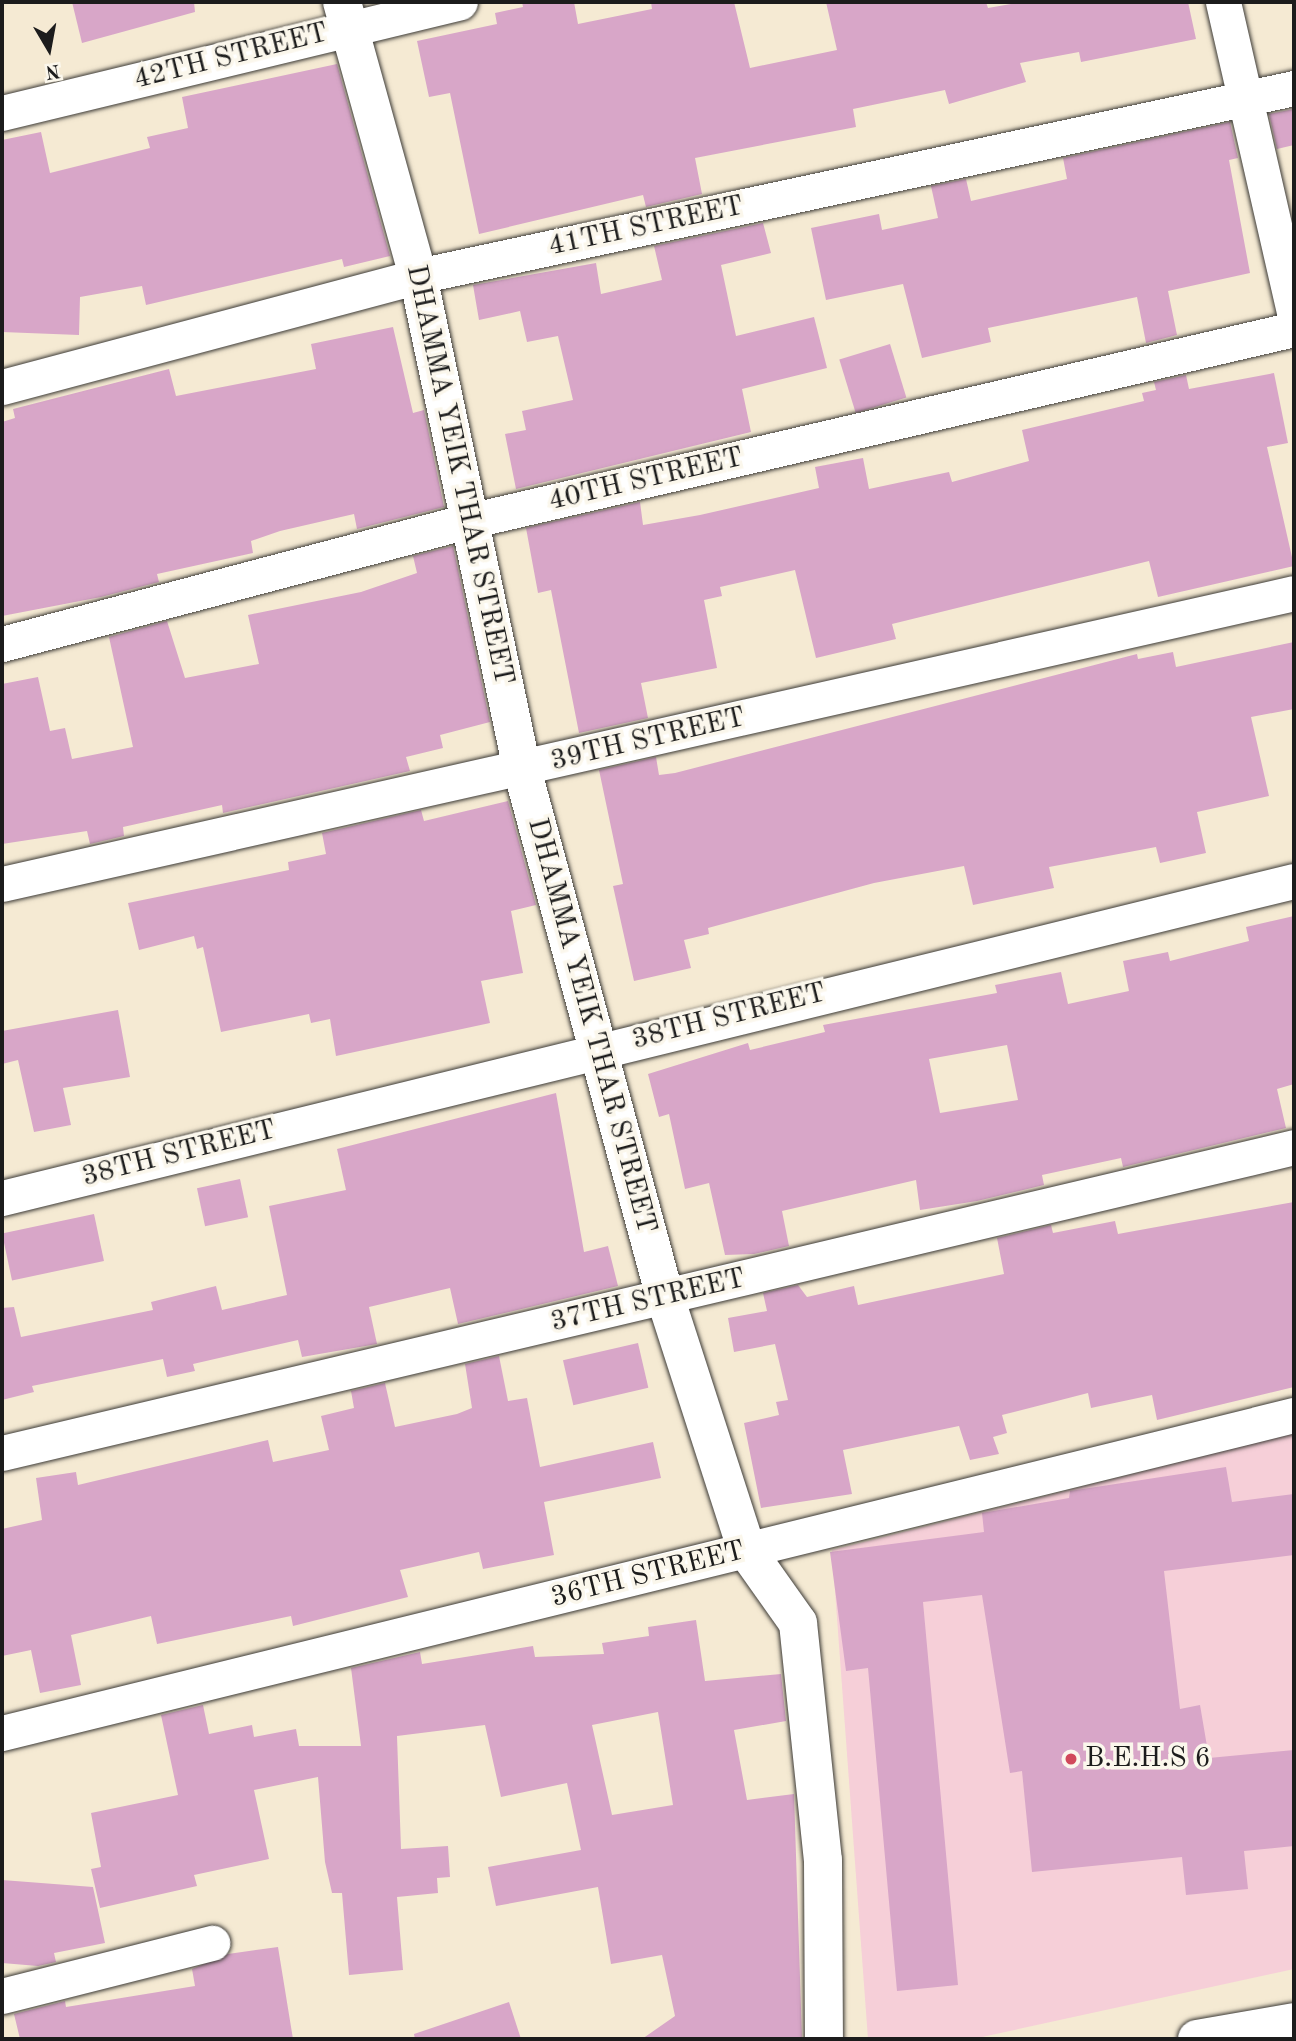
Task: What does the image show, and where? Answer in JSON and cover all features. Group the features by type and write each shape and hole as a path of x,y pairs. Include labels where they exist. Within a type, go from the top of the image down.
{"main road":[{"name":"DHAMMA YEIK THAR STREET","path":"346,15 418,276 522,769 665,1297 747,1551 798,1623 823,1860 824,2039"},
{"path":"1200,2039 1294,2022"}],"street":[{"name":"42TH STREET","path":"2,113 346,15 460,2"},
{"path":"1223,2 1294,311"},
{"name":"41TH STREET","path":"2,387 418,276 1294,88"},
{"name":"40TH STREET","path":"2,643 469,521 1294,329"},
{"name":"39TH STREET","path":"2,884 1294,593"},
{"name":"38TH STREET","path":"2,1198 597,1049 1294,881"},
{"name":"37TH STREET","path":"2,1452 1294,1147"},
{"name":"36TH STREET","path":"2,1733 1294,1415"},
{"path":"2,1996 212,1943"}],"shaded area":[{"name":"B.E.H.S 6","path":"1294,1433 1294,1969 973,2039 868,2039 832,1550"}],"building":[{"path":"72,2 194,2 195,12 82,43"},
{"path":"522,2 574,2 578,24 652,9 651,2 734,2 750,68 837,50 826,2 986,2 988,8 1023,2 1188,2 1196,39 1081,62 1079,52 1020,63 1026,82 949,104 945,90 853,109 856,127 695,158 702,194 646,207 643,195 479,234 450,93 429,97 417,41 497,24 495,13 523,7"},
{"path":"337,64 390,256 344,267 342,259 146,305 142,286 80,297 79,335 2,332 2,140 41,132 50,173 150,148 147,137 188,128 182,97"},
{"path":"1294,109 1294,145 1277,149 1269,114"},
{"path":"1230,122 1238,158 1229,160 1250,273 1168,291 1177,335 1146,343 1137,297 988,328 991,342 922,358 903,284 826,300 811,228 879,214 882,230 938,218 931,186 966,179 971,201 1067,179 1063,158"},
{"path":"763,223 771,253 721,265 736,336 814,317 827,368 742,389 751,432 516,489 505,434 526,430 522,411 573,400 558,336 527,342 520,311 479,320 473,285 596,263 601,294 662,280 654,246"},
{"path":"393,327 413,413 424,410 444,507 357,529 354,514 280,531 251,541 253,553 157,574 159,582 101,597 2,616 2,422 15,418 13,409 169,369 176,396 316,369 311,344"},
{"path":"890,344 906,398 856,413 839,359"},
{"path":"1274,373 1288,443 1267,447 1294,566 1158,597 1149,561 892,624 896,639 816,658 795,570 720,587 722,596 704,600 717,668 641,683 648,718 579,733 551,590 538,593 526,528 640,502 643,525 700,515 819,488 815,467 863,458 869,489 949,472 952,482 1029,461 1022,430 1144,401 1142,393 1156,390 1154,382 1186,375 1189,389"},
{"path":"453,546 490,722 440,735 443,748 406,757 410,771 223,813 222,805 123,827 124,836 90,844 87,831 2,844 2,684 38,677 50,731 65,728 72,759 133,747 109,637 167,621 185,678 259,664 248,615 361,592 417,573 413,556"},
{"path":"1294,642 1294,709 1251,717 1269,796 1197,812 1206,853 1160,863 1156,847 1049,867 1054,888 973,905 964,866 874,883 708,928 709,934 684,940 691,968 634,981 613,886 623,884 599,770 656,757 659,775 675,773 1137,654 1138,659 1173,652 1176,667"},
{"path":"508,801 536,905 511,911 523,973 481,981 490,1023 336,1056 330,1019 311,1023 309,1014 221,1032 203,947 197,949 194,936 139,950 128,903 289,870 288,862 326,854 322,833 421,810 424,821"},
{"path":"1294,916 1294,1084 1277,1089 1286,1128 1123,1167 1121,1158 1042,1175 1044,1185 977,1201 920,1210 916,1180 782,1211 789,1246 754,1254 725,1255 709,1183 685,1189 669,1114 659,1117 648,1074 748,1043 750,1050 825,1032 823,1025 997,993 995,985 1061,972 1068,1004 1129,991 1123,961 1168,952 1170,961 1249,941 1246,927","holes":["1007,1045 1018,1100 940,1113 929,1059"]},
{"path":"118,1010 130,1077 63,1088 71,1125 34,1132 18,1060 2,1064 2,1031"},
{"path":"556,1093 584,1252 608,1246 618,1286 458,1324 450,1288 369,1307 377,1344 302,1357 298,1340 193,1364 195,1371 167,1377 163,1359 32,1386 34,1392 2,1400 2,1308 14,1307 21,1337 153,1310 151,1302 216,1286 222,1310 287,1295 269,1206 346,1190 337,1149"},
{"path":"240,1179 248,1217 205,1226 197,1188"},
{"path":"1294,1202 1294,1387 1157,1420 1152,1395 1091,1408 1088,1393 1002,1415 1007,1433 993,1437 999,1454 970,1460 959,1426 843,1450 852,1494 761,1508 744,1423 779,1415 776,1402 788,1400 775,1344 734,1352 728,1318 767,1311 763,1293 798,1285 807,1297 854,1286 858,1305 1004,1274 997,1238 1051,1225 1053,1233 1115,1221 1118,1234"},
{"path":"94,1214 104,1261 12,1280 2,1234"},
{"path":"638,1343 648,1388 573,1405 563,1360"},
{"path":"499,1356 508,1401 527,1398 540,1467 653,1442 661,1478 544,1502 554,1555 483,1569 479,1552 400,1570 408,1597 293,1626 291,1616 157,1644 151,1616 71,1635 81,1685 40,1693 31,1650 2,1656 2,1529 42,1520 36,1478 76,1472 78,1485 268,1440 273,1462 329,1450 321,1416 354,1408 351,1391 385,1383 395,1427 457,1414 472,1408 465,1364"},
{"path":"1226,1467 1232,1502 1294,1494 1294,1555 1164,1571 1180,1709 1200,1705 1209,1758 1294,1750 1294,1846 1244,1851 1248,1889 1186,1895 1182,1857 1032,1872 1022,1771 1010,1773 982,1595 923,1602 958,1985 897,1991 868,1668 846,1671 830,1552 984,1532 982,1513 1069,1498 1070,1491"},
{"path":"696,1620 705,1681 781,1674 786,1721 734,1730 747,1800 794,1794 802,2039 642,2039 675,2016 662,1955 611,1964 598,1887 496,1906 488,1867 581,1850 567,1783 501,1797 485,1725 397,1736 401,1849 448,1846 450,1877 437,1878 438,1893 397,1897 403,1970 349,1975 342,1893 332,1893 325,1862 318,1777 254,1790 269,1859 194,1875 197,1886 100,1908 91,1869 101,1867 91,1813 178,1795 161,1715 203,1705 209,1734 252,1725 254,1737 296,1729 299,1746 361,1746 351,1668 420,1652 422,1664 533,1646 535,1657 604,1654 602,1643 649,1636 648,1627","holes":["658,1712 673,1805 612,1815 592,1725"]},
{"path":"2,1880 93,1887 105,1943 54,1953 56,1962 38,1966 2,1963"},
{"path":"278,1947 293,2039 20,2039 14,2014 65,2001 66,2007 195,1986 192,1969 228,1954"},
{"path":"509,2002 521,2039 415,2039 414,2034"}],"place":[{"name":"B.E.H.S 6","path":"1071,1759"}]}
